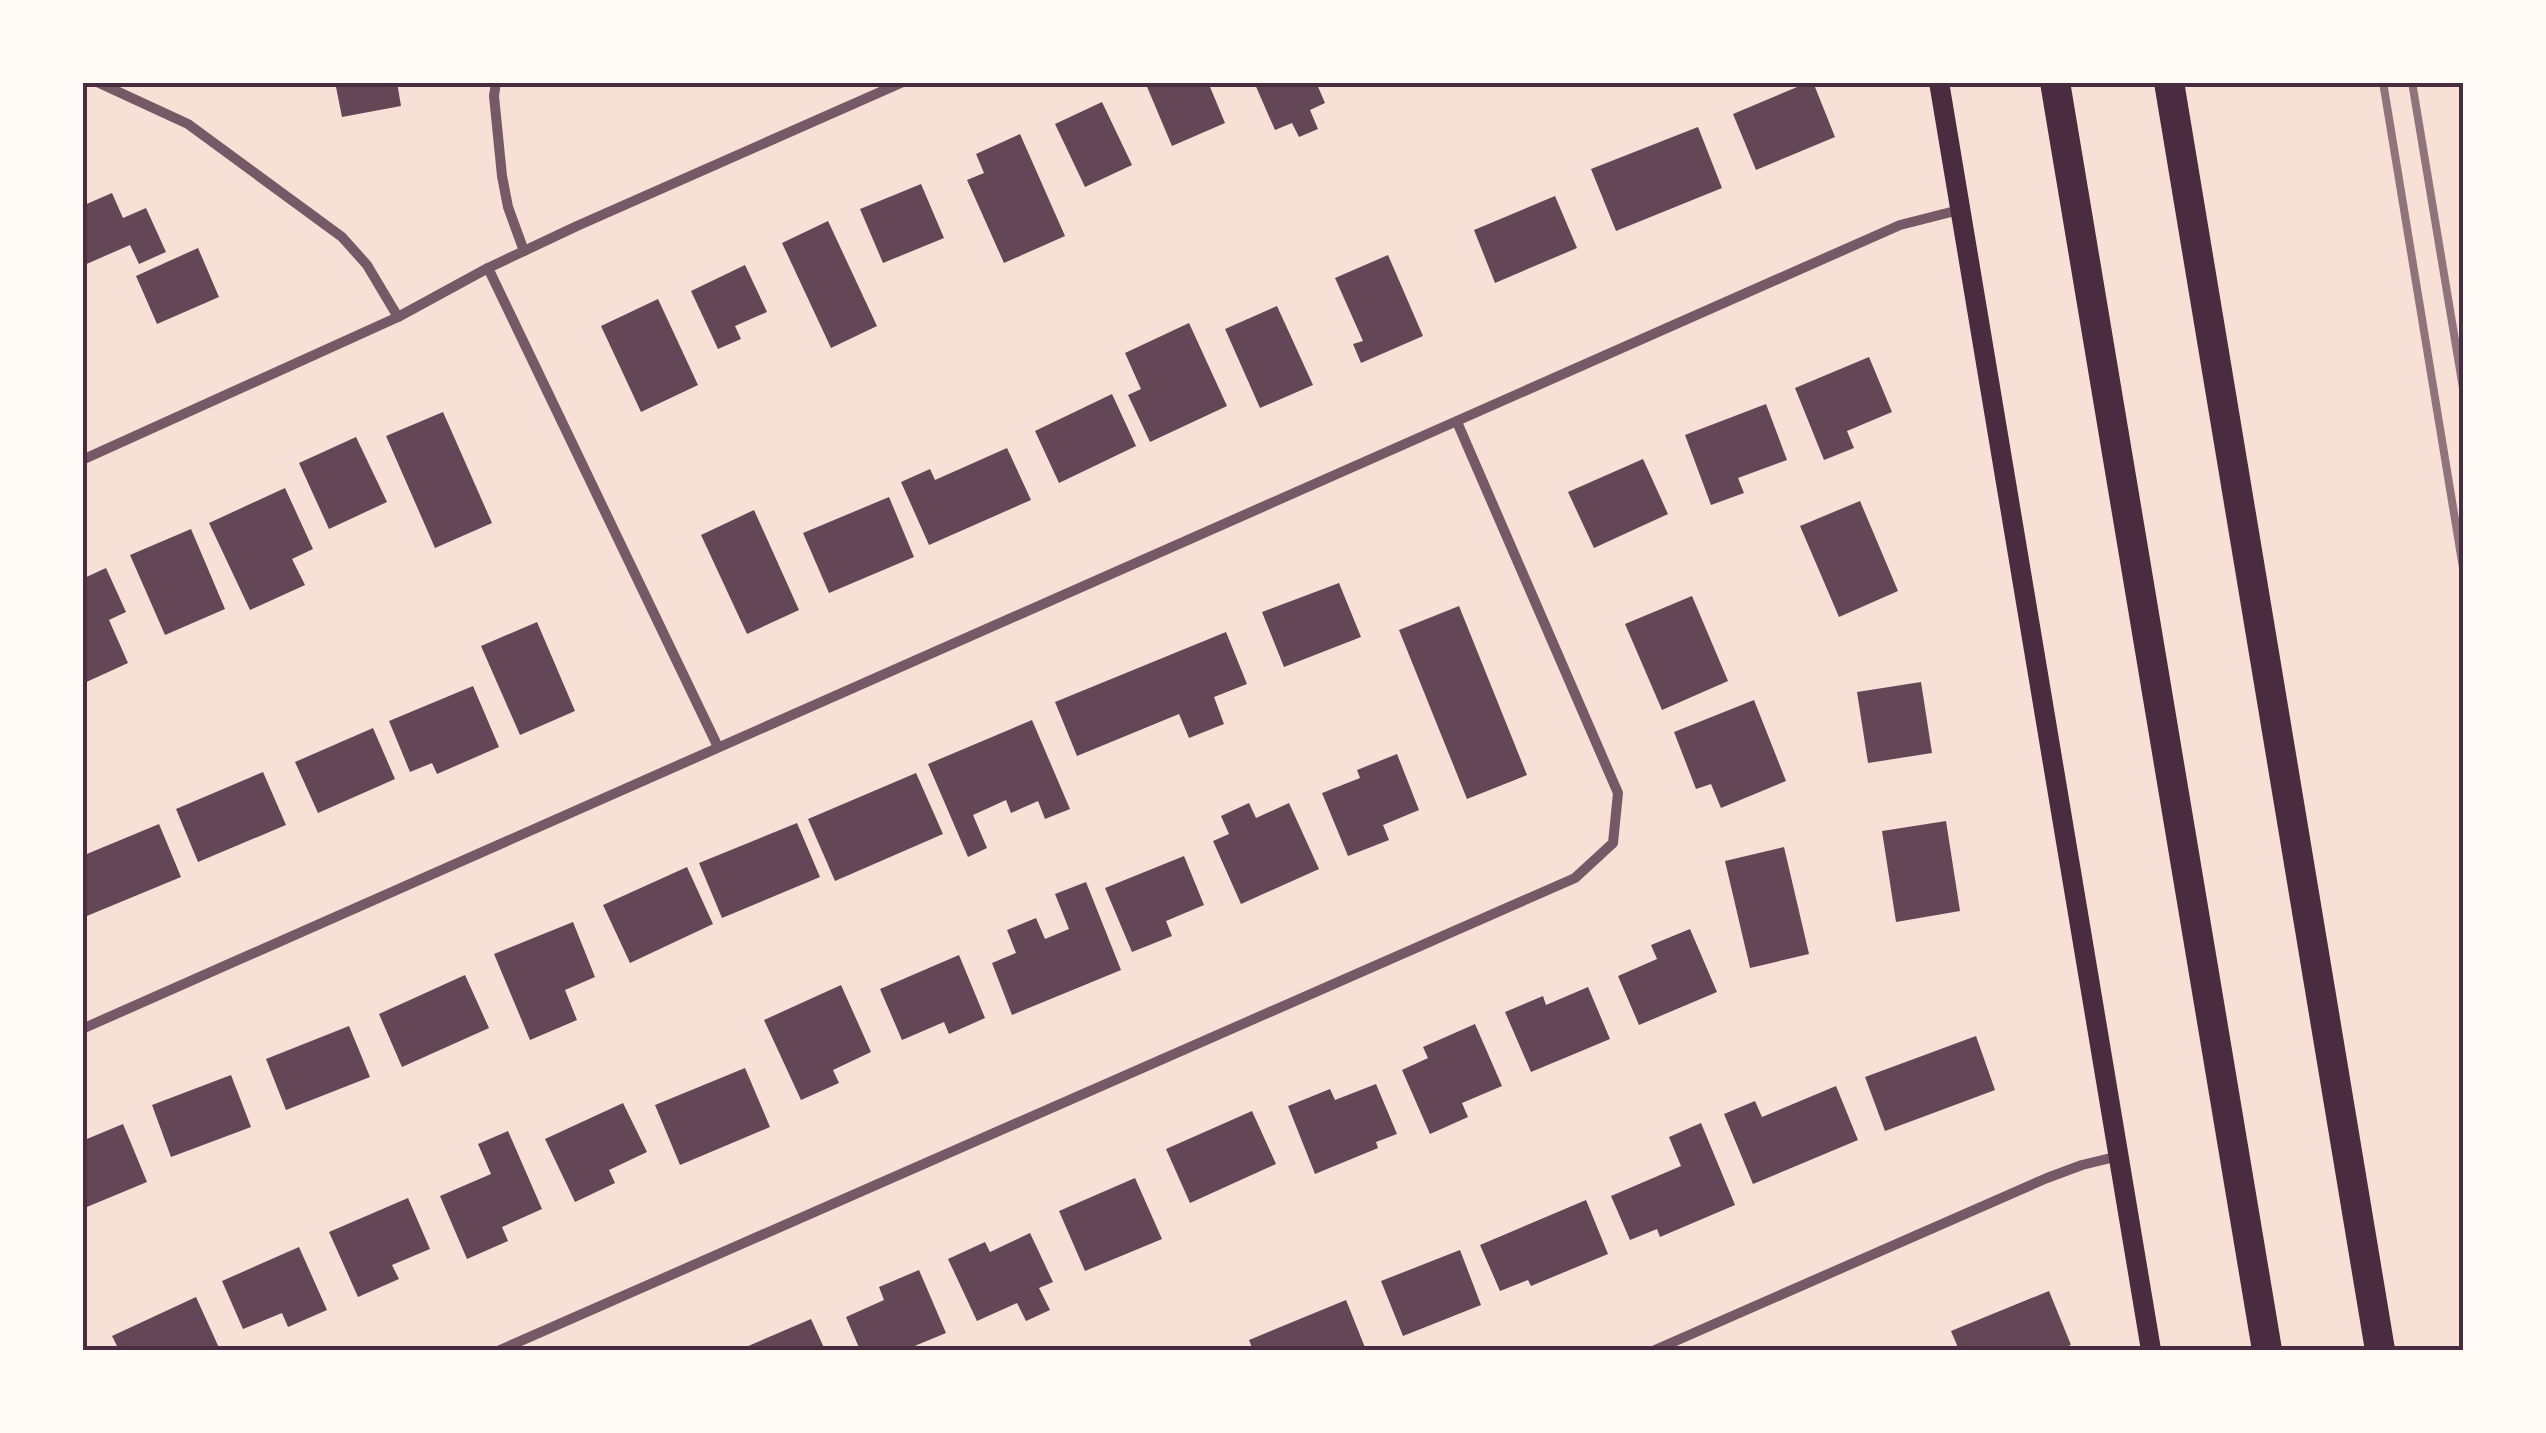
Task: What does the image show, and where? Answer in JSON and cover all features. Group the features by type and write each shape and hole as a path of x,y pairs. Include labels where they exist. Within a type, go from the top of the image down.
{"highway":[{"path":"2055,82 2268,1350"},
{"path":"2169,82 2380,1350"}],"main road":[{"path":"1939,82 2151,1350"}],"street":[{"path":"97,82 188,124 342,236 367,265 398,317"},
{"path":"496,82 502,176 524,251"},
{"path":"82,460 398,317 524,251 903,82"},
{"path":"82,1029 1900,225 1960,210"},
{"path":"488,268 718,747"},
{"path":"500,1350 1574,878 1613,843 1618,793 1456,422"},
{"path":"1655,1350 2047,1178 2119,1156"}],"building":[{"path":"335,82 397,82 401,106 342,117"},
{"path":"1145,82 1208,82 1225,123 1172,146"},
{"path":"1254,82 1316,82 1325,103 1310,110 1318,129 1299,137 1292,123 1275,130"},
{"path":"1813,82 1835,137 1756,170 1733,114"},
{"path":"1102,102 1132,165 1085,187 1055,124"},
{"path":"1698,127 1722,188 1616,231 1591,169"},
{"path":"1020,134 1065,236 1004,263 967,180 984,173 976,154"},
{"path":"921,184 944,238 883,263 860,209"},
{"path":"112,193 123,218 146,208 166,252 139,264 130,245 82,266 82,206"},
{"path":"1555,196 1577,248 1495,283 1474,230"},
{"path":"828,221 877,326 831,348 782,243"},
{"path":"198,248 219,297 157,324 136,276"},
{"path":"1388,255 1423,336 1361,363 1353,344 1363,341 1335,278"},
{"path":"745,265 767,312 735,326 741,339 718,349 691,291"},
{"path":"658,299 698,385 641,412 601,326"},
{"path":"1277,306 1313,385 1260,408 1225,329"},
{"path":"1189,323 1227,406 1150,442 1128,395 1141,389 1125,353"},
{"path":"1869,357 1892,412 1847,431 1854,448 1824,460 1795,388"},
{"path":"1112,394 1136,446 1059,483 1035,431"},
{"path":"1766,404 1787,460 1738,478 1744,493 1711,505 1685,435"},
{"path":"443,412 492,523 435,548 386,436"},
{"path":"356,437 387,502 329,529 299,463"},
{"path":"1007,448 1031,500 929,545 901,482 930,469 935,480"},
{"path":"1643,459 1668,514 1594,548 1568,492"},
{"path":"285,488 313,549 292,559 305,585 250,610 209,523"},
{"path":"889,497 914,557 829,593 803,533"},
{"path":"1860,501 1898,591 1839,617 1800,526"},
{"path":"754,510 799,610 747,634 701,535"},
{"path":"191,529 225,609 165,635 130,555"},
{"path":"106,568 126,612 109,620 128,663 82,684 82,579"},
{"path":"1339,583 1361,637 1284,667 1262,612"},
{"path":"1692,596 1728,681 1662,710 1625,624"},
{"path":"1459,606 1527,775 1467,799 1399,630"},
{"path":"537,622 575,711 520,735 481,646"},
{"path":"1226,632 1247,684 1214,697 1224,724 1189,738 1179,714 1077,756 1055,702"},
{"path":"1921,682 1932,753 1868,763 1857,692"},
{"path":"473,686 499,747 437,774 432,763 410,772 389,721"},
{"path":"1754,700 1786,781 1721,808 1711,784 1696,789 1674,732"},
{"path":"1032,720 1070,809 1045,819 1038,801 1011,813 1006,800 973,815 987,848 968,857 928,764"},
{"path":"373,728 395,779 318,813 295,762"},
{"path":"1397,754 1419,810 1383,825 1389,840 1348,856 1322,793 1360,778 1357,770"},
{"path":"263,772 286,825 198,862 176,809"},
{"path":"916,773 943,834 835,881 808,819"},
{"path":"1249,803 1256,818 1289,803 1319,869 1241,904 1213,841 1229,834 1221,816"},
{"path":"1946,821 1960,911 1896,922 1882,831"},
{"path":"797,823 820,877 722,918 699,863"},
{"path":"159,824 181,877 82,918 82,856"},
{"path":"1784,847 1809,954 1750,968 1725,861"},
{"path":"1184,856 1204,905 1166,921 1172,936 1132,952 1105,888"},
{"path":"687,867 713,924 630,963 603,905"},
{"path":"1086,882 1121,970 1012,1015 992,963 1016,953 1007,930 1036,918 1045,939 1069,929 1055,894"},
{"path":"573,922 595,977 565,990 577,1020 530,1040 494,954"},
{"path":"1690,929 1717,992 1639,1025 1618,976 1657,959 1651,945"},
{"path":"959,955 985,1018 949,1034 944,1022 902,1040 880,989"},
{"path":"465,975 489,1028 402,1067 379,1014"},
{"path":"841,985 871,1052 833,1070 839,1083 801,1100 764,1020"},
{"path":"1588,987 1610,1039 1531,1072 1505,1012 1543,996 1546,1005"},
{"path":"1475,1024 1502,1086 1462,1103 1468,1117 1430,1134 1402,1070 1428,1058 1423,1047"},
{"path":"349,1026 370,1077 286,1110 266,1059"},
{"path":"1976,1036 1995,1090 1885,1131 1865,1077"},
{"path":"745,1068 770,1127 680,1165 655,1105"},
{"path":"231,1075 251,1127 171,1157 152,1105"},
{"path":"1376,1084 1397,1134 1376,1142 1378,1148 1315,1174 1288,1106 1330,1089 1335,1100"},
{"path":"1836,1086 1858,1140 1753,1184 1724,1114 1755,1101 1762,1117"},
{"path":"623,1103 647,1152 609,1170 615,1183 575,1202 545,1139"},
{"path":"1252,1111 1276,1164 1190,1203 1166,1149"},
{"path":"1701,1123 1735,1205 1660,1237 1657,1229 1630,1240 1611,1196 1681,1166 1669,1137"},
{"path":"123,1124 147,1182 82,1209 82,1141"},
{"path":"508,1131 542,1209 502,1227 508,1241 467,1259 440,1196 491,1174 478,1144"},
{"path":"1135,1178 1162,1239 1085,1271 1059,1211"},
{"path":"408,1198 430,1249 392,1265 399,1279 358,1297 329,1232"},
{"path":"1586,1200 1608,1254 1531,1286 1528,1280 1500,1291 1480,1245"},
{"path":"1030,1233 1053,1282 1039,1288 1050,1310 1026,1321 1017,1303 977,1321 948,1259 985,1242 990,1252"},
{"path":"299,1247 327,1310 288,1327 282,1313 243,1329 222,1281"},
{"path":"1460,1250 1481,1305 1403,1336 1381,1281"},
{"path":"919,1270 946,1333 905,1350 860,1350 846,1317 884,1300 879,1287"},
{"path":"2049,1291 2071,1345 2056,1350 1959,1350 1951,1331"},
{"path":"196,1297 220,1350 119,1350 112,1336"},
{"path":"1346,1300 1366,1350 1253,1350 1249,1340"},
{"path":"811,1319 825,1350 739,1350"}],"railway":[{"path":"2383,82 2464,574"},
{"path":"2412,82 2464,394"}]}
